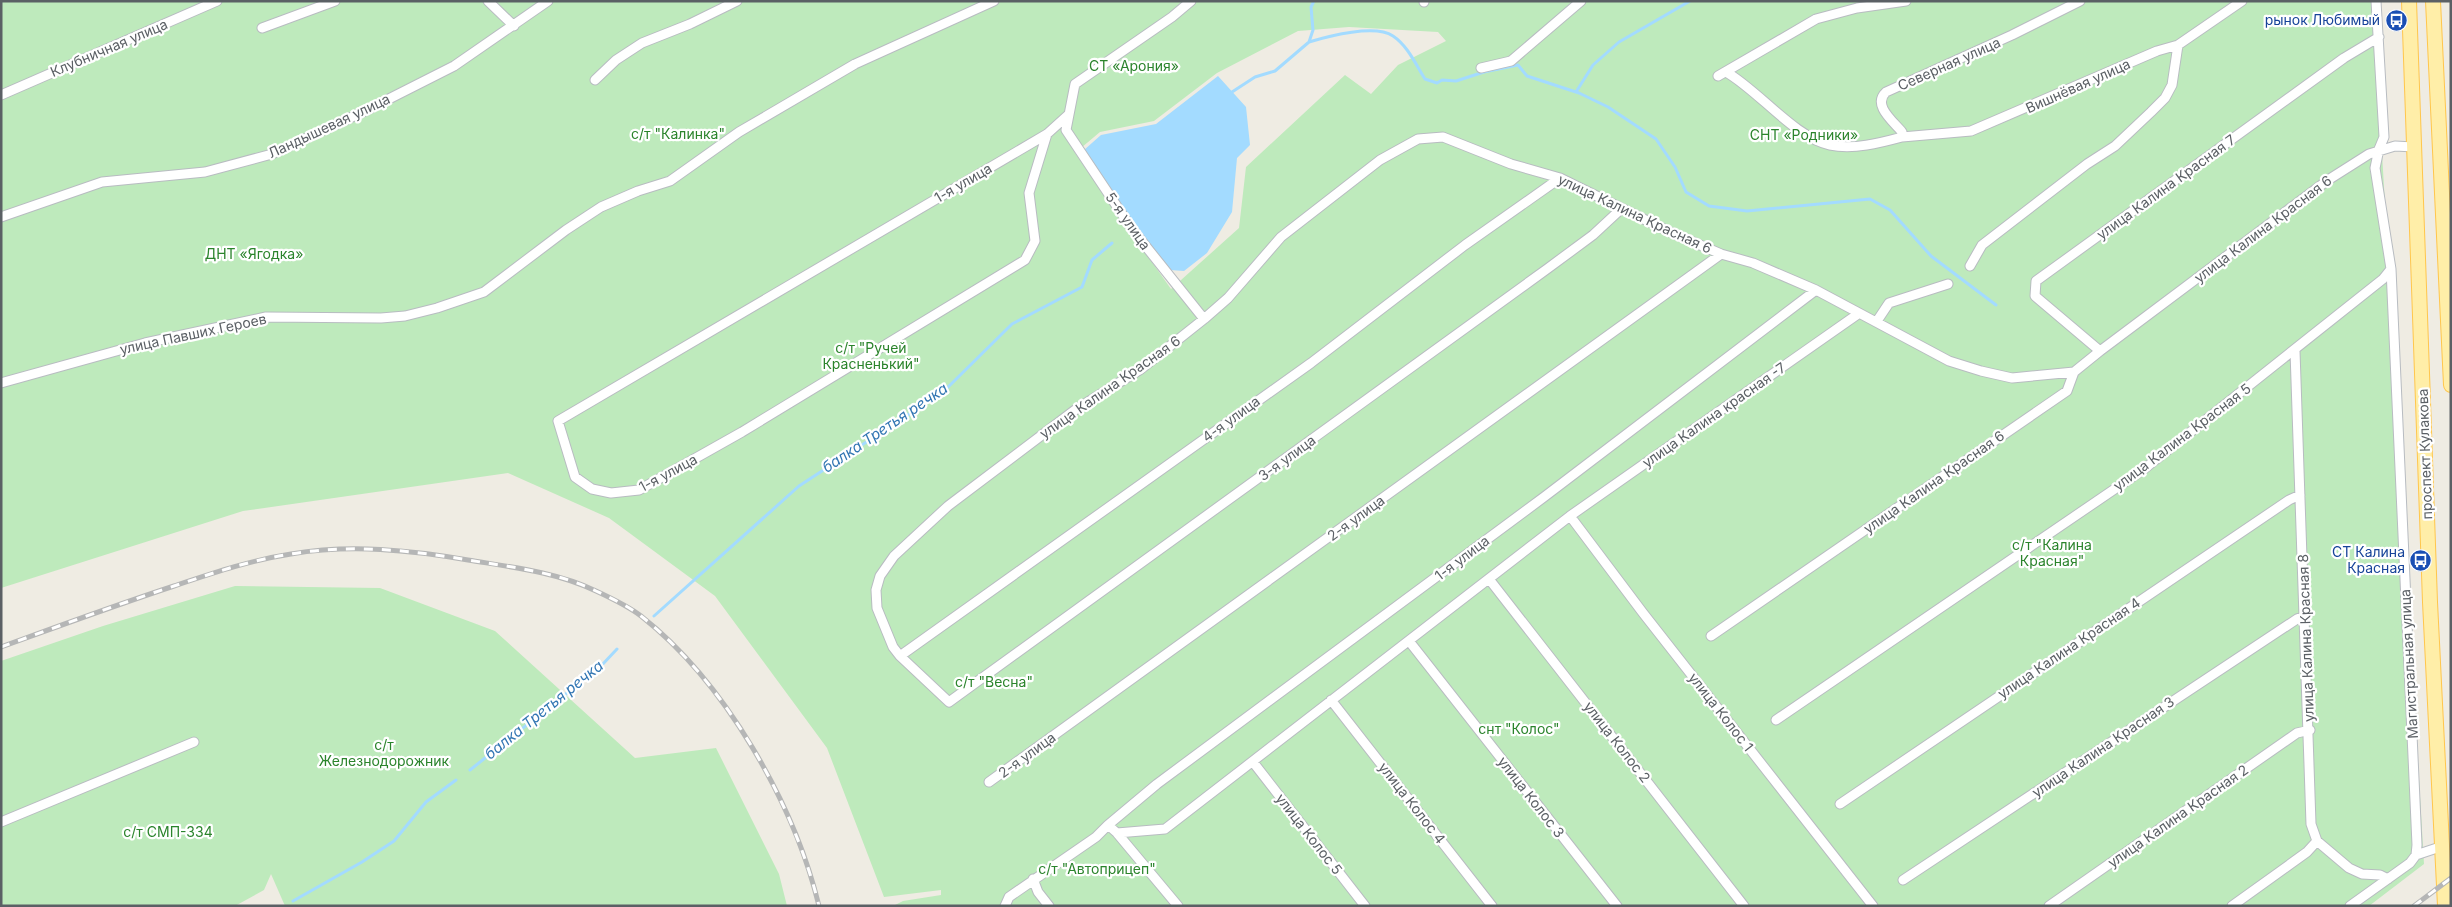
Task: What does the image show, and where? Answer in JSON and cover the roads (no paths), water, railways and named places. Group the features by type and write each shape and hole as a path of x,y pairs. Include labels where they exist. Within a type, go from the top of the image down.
{"main road":[{"name":"проспект Кулакова","path":"2409,1 2430,602 2445,906"},
{"name":"проспект Кулакова","path":"2433,1 2451,385"}],"street":[{"name":"Клубничная улица","path":"1,95 217,1"},
{"path":"262,28 335,1"},
{"path":"488,1 514,26"},
{"name":"Ландышевая улица","path":"1,217 102,182 205,172 272,154 366,111 454,66 548,1"},
{"path":"595,80 616,60 642,43 690,24 736,1"},
{"name":"улица Павших Героев","path":"1,383 145,343 266,317 381,318 406,316 484,292 566,230 601,207 638,191 670,181 739,132 812,87 855,64 994,1"},
{"path":"1068,115 1075,84 1172,17 1191,1"},
{"path":"1481,68 1511,61 1581,1"},
{"path":"1902,137 1889,142 1852,146 1831,146 1820,143 1790,122 1739,79 1722,74 1816,19 1858,8 1906,1"},
{"name":"Северная улица","path":"1902,137 1902,132 1880,102 1886,92 2012,35 2080,1"},
{"name":"Вишнёвая улица","path":"1902,137 1971,131 2157,51 2178,44 2242,1"},
{"name":"Магистральная улица","path":"2376,1 2384,137 2375,168 2391,269 2415,795 2416,855"},
{"name":"улица Калина Красная 7","path":"2100,351 2035,296 2036,281 2344,58 2379,38"},
{"path":"1970,266 1982,245 2087,164 2115,146 2152,112 2165,98 2172,85 2178,44"},
{"name":"1-я улица","path":"1047,134 1029,193 1035,241 1025,260 742,432 639,490 611,494 592,489 575,477 558,421 1047,134 1068,115"},
{"name":"5-я улица","path":"1068,115 1066,130 1126,221 1204,320"},
{"name":"улица Калина Красная 6","path":"900,656 893,647 877,608 876,590 880,576 894,556 948,506 1075,410 1141,369 1204,320 1228,298 1281,236 1380,160 1418,140 1443,137 1511,164 1560,178 1621,209 1722,254 1753,263 1816,290 1858,314 1877,321 1931,353 1981,371 2012,378 2074,372"},
{"name":"улица Калина Красная 6","path":"1710,636 2067,391 2074,372 2328,180 2379,150 2395,146 2414,148"},
{"name":"4-я улица","path":"900,656 1311,363 1466,245 1560,178"},
{"name":"3-я улица","path":"900,656 949,702 1593,235 1621,209"},
{"name":"2-я улица","path":"989,782 1722,254"},
{"name":"улица Калина Красная 5","path":"1776,720 2065,520 2144,469 2295,351 2383,279 2391,269"},
{"path":"1877,321 1890,303 1948,284"},
{"name":"1-я улица","path":"1005,906 1009,897 1096,837 1157,784 1552,491 1816,290"},
{"name":"улица Калина красная -7","path":"1570,516 1858,314"},
{"name":"улица Калина Красная 8","path":"2295,351 2310,730 2311,824 2317,841"},
{"name":"улица Калина Красная 4","path":"1840,804 2280,506 2300,495"},
{"path":"1117,833 1165,829 1570,516"},
{"name":"улица Колос 1","path":"1570,516 1643,613 1873,906"},
{"name":"улица Колос 2","path":"1489,579 1744,906"},
{"name":"улица Калина Красная 3","path":"1903,880 2297,618 2305,616"},
{"name":"улица Колос 3","path":"1409,641 1617,906"},
{"name":"улица Колос 4","path":"1332,700 1492,906"},
{"name":"улица Калина Красная 2","path":"2049,906 2297,733 2310,730"},
{"path":"1,822 194,742"},
{"name":"улица Колос 5","path":"1253,762 1365,906"},
{"path":"1108,825 1117,833 1178,906"},
{"path":"2232,906 2307,852 2317,841 2349,868 2362,874 2380,875 2388,879"},
{"path":"2350,906 2410,862 2416,855 2442,846"},
{"path":"1033,879 1038,892 1049,906"}],"water":[{"path":"1218,76 1246,107 1250,145 1237,158 1232,212 1207,253 1184,271 1170,270 1129,216 1084,150 1101,135 1156,124"}],"waterway":[{"name":"балка Третья речка","path":"1231,95 1232,92 1255,77 1275,71 1309,42 1313,30 1311,7 1314,1"},
{"path":"1576,92 1593,65 1619,42 1690,1"},
{"path":"1309,42 1352,32 1375,31 1385,33 1393,36 1403,45 1425,79 1437,83 1442,80 1456,81 1484,72 1518,65 1527,76 1579,93 1608,107 1656,139 1675,167 1686,192 1709,206 1747,211 1870,199 1890,210 1931,256 1996,305"},
{"name":"балка Третья речка","path":"654,616 799,486 943,392 1012,324 1082,287 1092,260 1112,243"},
{"name":"балка Третья речка","path":"470,770 601,666 617,649"},
{"name":"балка Третья речка","path":"293,901 362,862 394,841 426,802 456,780"}],"railway":[{"path":"1,647 131,601 247,563 313,551 358,549 424,553 517,568 566,579 581,584 636,612 672,643 701,675 728,710 774,786 808,867 819,906"},
{"path":"2414,906 2451,878"}],"place":[{"name":"рынок Любимый","path":"2396,20"},
{"name":"СТ Калина Красная","path":"2421,560"}],"park label":[{"name":"СТ «Арония»","path":"1134,66"},
{"name":"с/т \"Калинка\"","path":"678,134"},
{"name":"СНТ «Родники»","path":"1804,135"},
{"name":"ДНТ «Ягодка»","path":"254,254"},
{"name":"с/т \"Ручей Красненький\"","path":"871,356"},
{"name":"с/т \"Калина Красная\"","path":"2052,554"},
{"name":"с/т \"Весна\"","path":"994,682"},
{"name":"снт \"Колос\"","path":"1519,729"},
{"name":"с/т Железнодорожник","path":"384,754"},
{"name":"с/т СМП-334","path":"168,832"},
{"name":"с/т \"Автоприцеп\"","path":"1097,869"}]}
